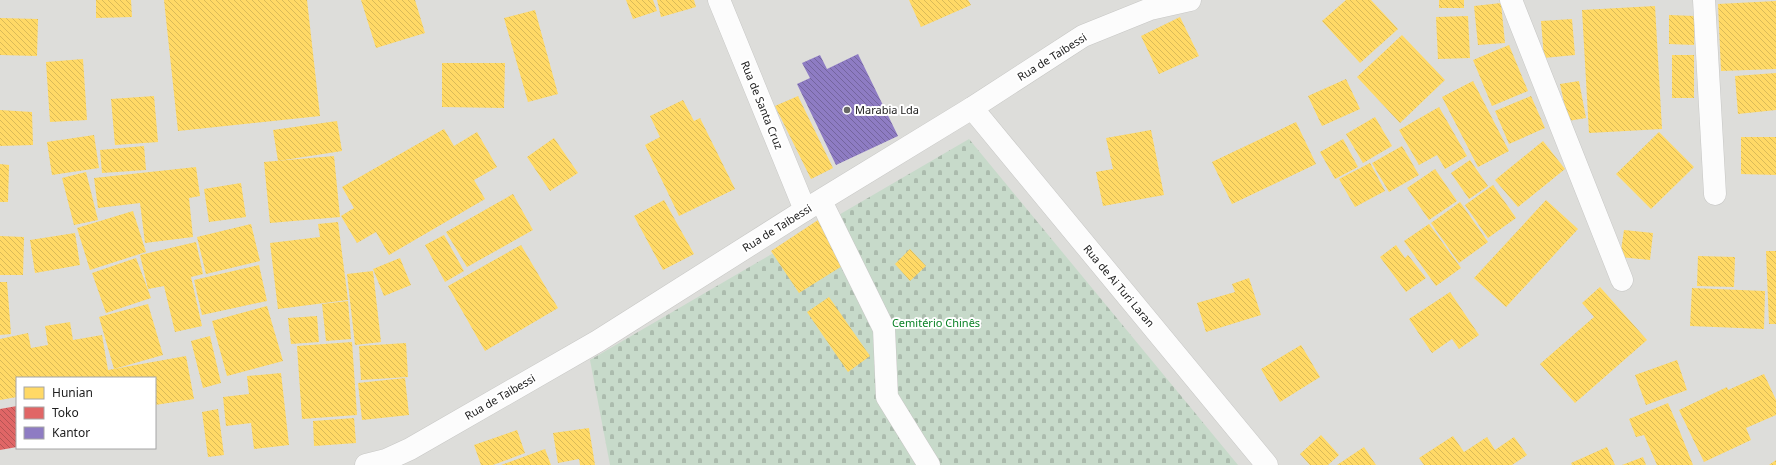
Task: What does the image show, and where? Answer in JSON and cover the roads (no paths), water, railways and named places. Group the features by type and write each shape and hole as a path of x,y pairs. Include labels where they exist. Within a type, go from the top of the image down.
{"street":[{"name":"Rua de Santa Cruz","path":"719,0 813,205 884,330 887,397 929,465"},
{"name":"Rua de Taibessi","path":"366,465 386,460 410,449 598,340 813,205 972,108 1083,36 1150,9 1190,0"},
{"path":"1511,0 1622,280"},
{"path":"1704,0 1715,194"},
{"name":"Rua de Ai Turi Laran","path":"972,108 1267,465"}],"place":[{"name":"Marabia Lda","path":"847,110"}],"park label":[{"name":"Cemitério Chinês","path":"936,323"}]}
